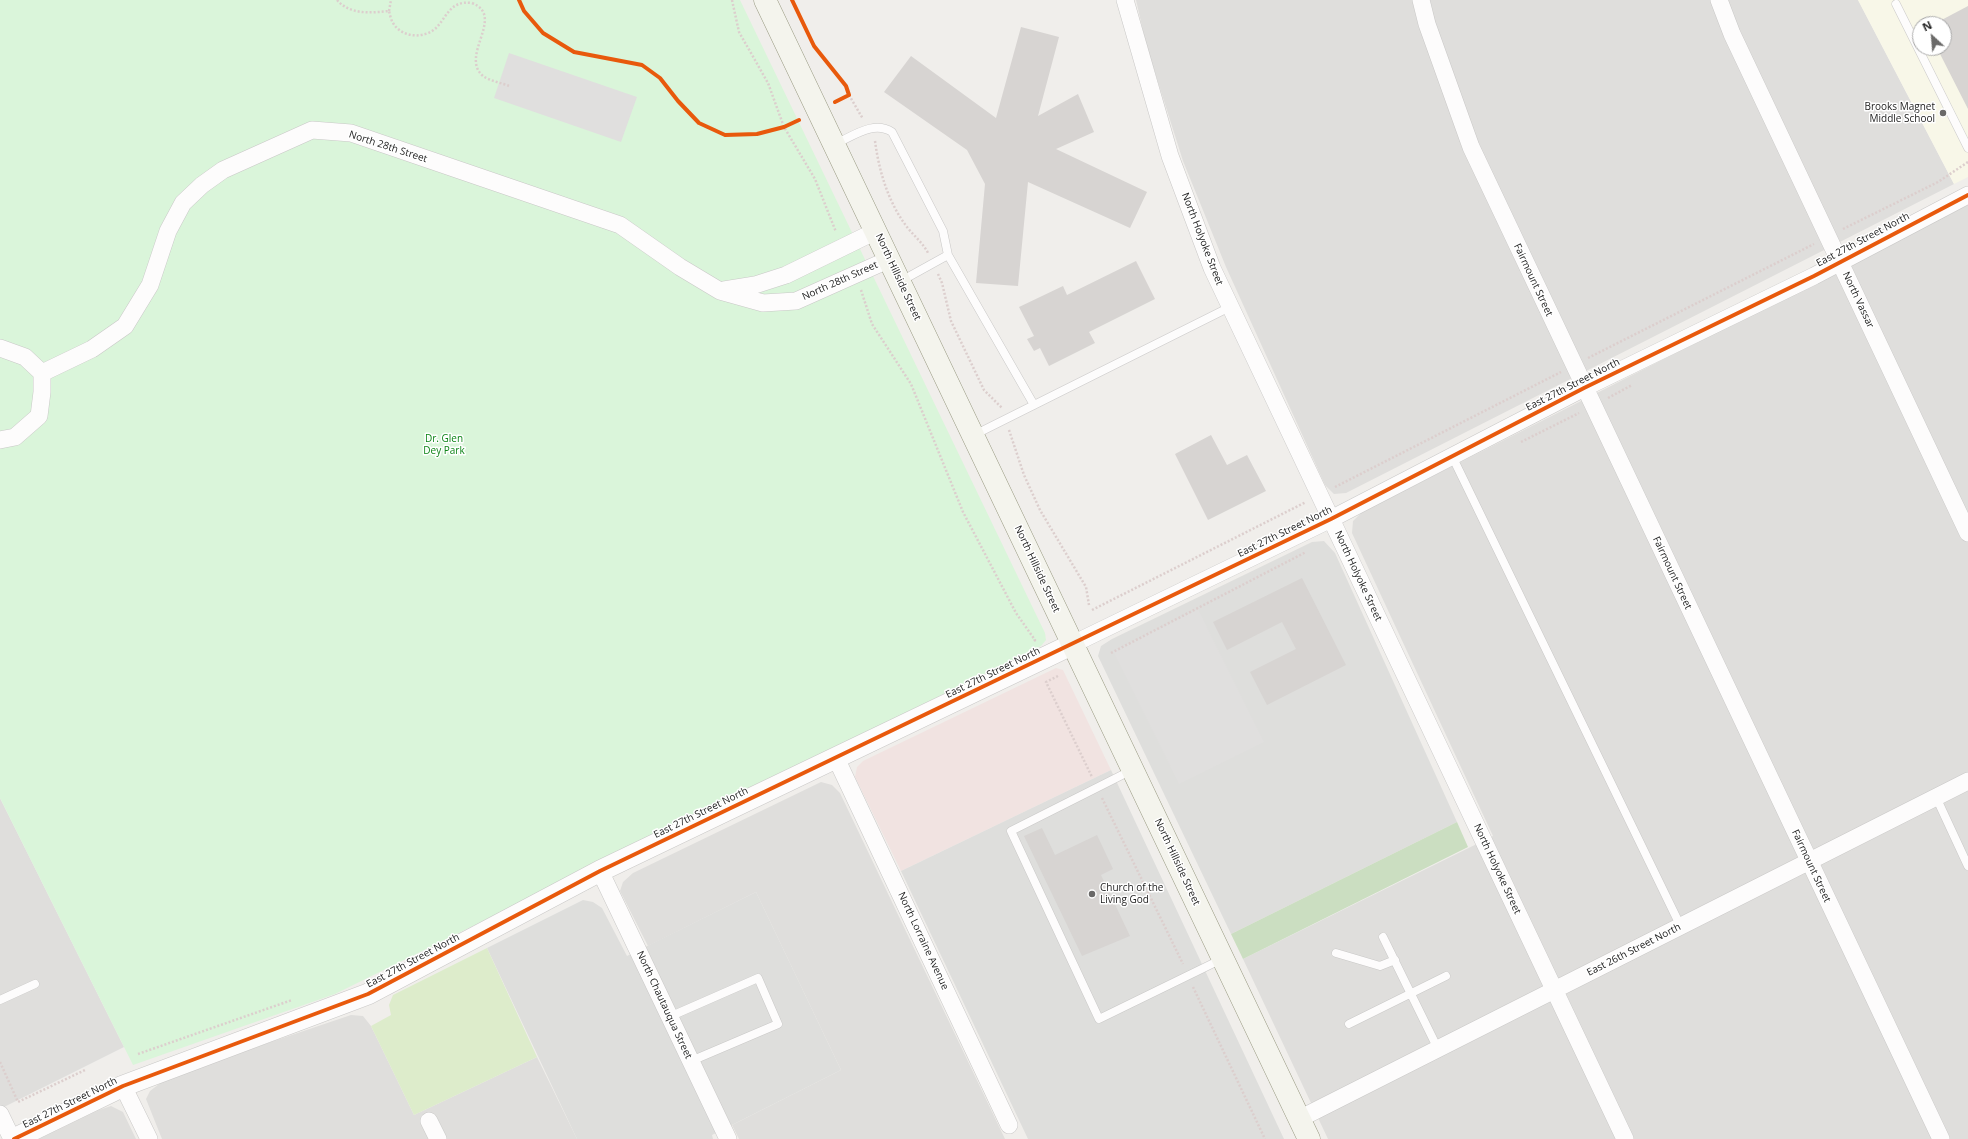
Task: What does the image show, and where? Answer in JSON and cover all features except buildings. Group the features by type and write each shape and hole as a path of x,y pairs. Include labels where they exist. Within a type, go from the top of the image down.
{"main road":[{"name":"North Hillside Street","path":"766,0 817,111 835,144 1309,1139"}],"street":[{"name":"North Holyoke Street","path":"1125,0 1170,156 1212,268 1625,1139"},
{"name":"Fairmount Street","path":"1421,0 1427,24 1471,147 1573,366 1941,1139"},
{"name":"North Vassar","path":"1719,0 1732,34 1968,533"},
{"name":"North 28th Street","path":"42,373 92,349 125,326 150,285 168,231 183,203 202,185 223,170 312,130 351,133 620,225 680,267 720,291 763,303 796,301 890,259"},
{"name":"East 27th Street North","path":"13,1139 124,1086 368,994 600,871 1073,644 1331,518 1584,388 1840,262 1968,195"},
{"path":"720,291 755,285 786,275 876,231"},
{"path":"0,348 25,357 42,373 42,392 39,416 15,437 0,440"},
{"name":"North Lorraine Avenue","path":"836,758 1009,1125"},
{"name":"East 26th Street North","path":"1299,1119 1968,781"},
{"name":"North Chautauqua Street","path":"600,871 728,1139"},
{"path":"124,1086 149,1139"},
{"path":"0,1114 13,1139"},
{"path":"429,1121 438,1139"}],"lane":[{"path":"1896,4 1968,148"},
{"path":"835,144 874,127 884,127 892,132 943,231 948,255 1034,405"},
{"path":"900,281 948,255"},
{"path":"974,435 1230,307"},
{"path":"1452,456 1680,927"},
{"path":"1133,770 1011,831 1099,1019 1223,959"},
{"path":"1936,797 1968,866"},
{"path":"1383,936 1438,1049"},
{"path":"1336,953 1380,966 1395,960"},
{"path":"1349,1024 1446,976"},
{"path":"670,1017 758,978 778,1024 691,1061"},
{"path":"0,1000 35,984"}],"path":[{"path":"337,0 341,4 355,11 370,13 389,11"},
{"path":"391,0 389,11 393,23 401,32 413,35 425,34 436,27 449,8 459,0 472,3 480,9 485,16 486,24 476,55 476,63 479,71 484,77 509,86"},
{"path":"732,0 739,32 768,83 784,127 815,180 842,248"},
{"path":"842,98 849,92 875,140 878,164 891,201 906,226 924,246 933,264 942,283 951,321 984,390 1001,408 1024,474 1040,510 1086,587 1089,605"},
{"path":"777,129 789,125"},
{"path":"1092,610 1938,182 1968,162"},
{"path":"854,275 872,324 911,384 963,512 1016,613 1036,640"},
{"path":"1516,445 1635,384"},
{"path":"1111,652 1311,550"},
{"path":"1058,676 1046,682 1265,1139"},
{"path":"0,1062 18,1102 85,1070"}],"shaded area":[{"path":"1136,0 1858,0 1954,184 1346,493 1334,494 1325,485 1226,267 1183,161 1146,44"},
{"name":"Brooks Magnet Middle School","path":"1858,0 1968,0 1968,177 1954,184"},
{"path":"509,53 637,97 621,142 494,98"},
{"path":"1968,205 1968,1139 1328,1139 1243,959 1493,836 1352,533 1353,521 1362,512"},
{"path":"1324,541 1335,553 1457,822 1231,934 1098,656 1101,646 1112,639 1312,542"},
{"path":"1198,609 1264,742 1179,784 1113,651"},
{"path":"1056,668 1063,670 1111,770 901,871 855,777 857,767 863,761"},
{"path":"1111,770 1284,1139 1028,1139 901,871"},
{"path":"821,782 832,785 840,793 1005,1139 739,1139 732,1125 841,1070 756,892 648,946 620,891 623,882 633,873"},
{"path":"0,798 124,1047 0,1109"},
{"path":"756,892 841,1070 712,1135 713,1139 577,1139 487,948 583,900 593,902 602,908 627,956"},
{"path":"351,1015 363,1016 371,1026 414,1115 537,1057 577,1139 162,1139 146,1099 150,1091 163,1081 182,1072"},
{"path":"111,1106 123,1112 136,1139 39,1139 99,1110"}],"green space":[{"name":"Dr. Glen Dey Park","path":"0,0 740,0 1045,633 1046,640 1041,646 335,994 133,1065 0,798"},
{"path":"1457,822 1468,847 1243,959 1231,934"},
{"path":"487,948 537,1057 414,1115 371,1026 391,1015 389,1005 393,995"}],"cycle path":[{"path":"519,0 524,11 543,33 574,52 642,65 660,78 678,101 699,123 725,135 757,134 784,127 799,120"},
{"path":"792,0 814,46 846,86 849,95 835,102"},
{"path":"14,1139 123,1086 368,994 600,871 1331,519 1584,388 1814,276 1968,195"}],"place":[{"name":"Brooks Magnet Middle School","path":"1943,113"},
{"name":"Church of the Living God","path":"1092,894"}]}
